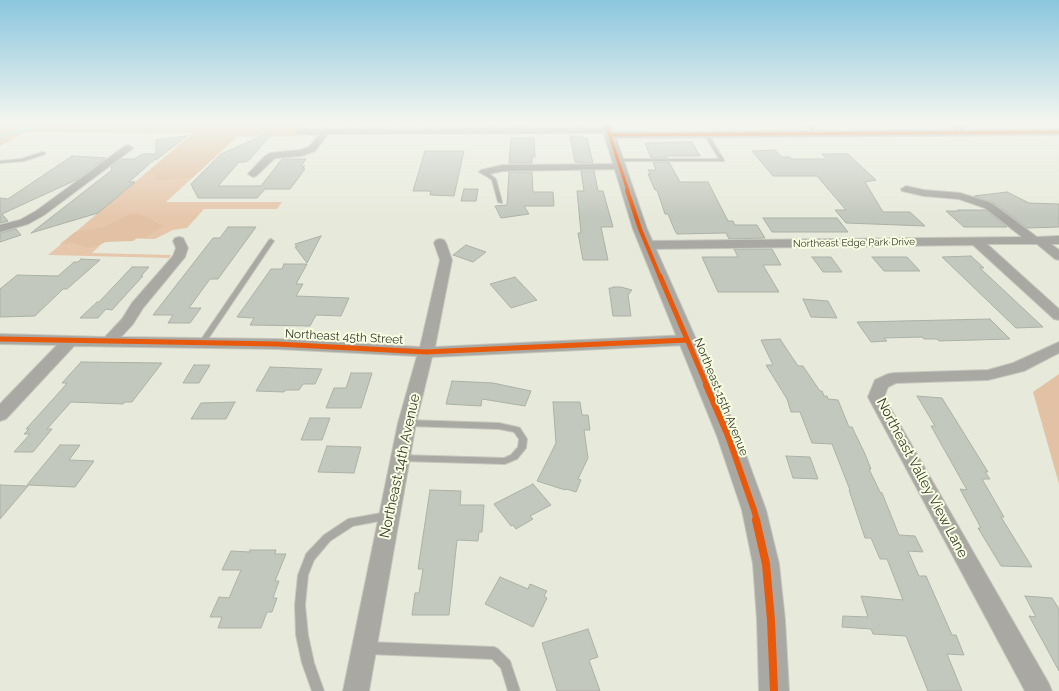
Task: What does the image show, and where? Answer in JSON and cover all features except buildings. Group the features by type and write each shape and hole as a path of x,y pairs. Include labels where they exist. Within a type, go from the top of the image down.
{"street":[{"path":"0,229 24,222 40,212 121,153"},
{"path":"254,174 266,159 272,155 297,153"},
{"name":"Northeast 15th Avenue","path":"616,153 640,229 648,244 728,436 754,510 766,564 772,620 774,691"},
{"path":"484,172 503,168 619,164"},
{"path":"906,189 924,194 960,196 989,206 1059,256"},
{"name":"Northeast Edge Park Drive","path":"648,244 977,242 1059,240"},
{"path":"109,342 128,321 137,306 179,257 182,248 179,241"},
{"path":"977,242 1059,316"},
{"name":"Northeast 14th Avenue","path":"356,691 407,423 426,352 446,260 440,244"},
{"name":"Northeast 45th Street","path":"0,339 277,344 426,352 687,340"},
{"path":"0,415 70,341"},
{"name":"Northeast Valley View Lane","path":"1039,691 876,397 881,384 894,378 988,375 1018,367 1059,347"}],"lane":[{"path":"0,162 22,160 42,153"},
{"path":"619,164 722,160 718,153"},
{"path":"484,172 494,179 500,202"},
{"path":"202,343 271,241"},
{"path":"400,458 505,461 514,457 522,448 523,440 517,430 499,426 407,423"},
{"path":"318,691 308,662 302,635 300,605 303,575 310,557 327,538 351,522 389,516"},
{"path":"364,648 494,653 506,665 514,691"}],"shaded area":[{"path":"169,153 219,153 166,202 282,202 277,209 204,209 187,228 173,230 155,239 108,238 92,253 171,255 169,258 48,255"},
{"path":"169,153 219,153 193,177 158,181 153,180 158,174 144,175"},
{"path":"137,213 163,226 146,238 137,238 133,241 106,242 91,248 74,243 60,244 75,232 104,227 130,214"},
{"path":"1059,374 1059,484 1033,392"}],"cycle path":[{"path":"615,153 640,229 728,436 754,510 766,564 771,620 774,691"},
{"path":"0,339 277,344 426,352 687,340"}]}
